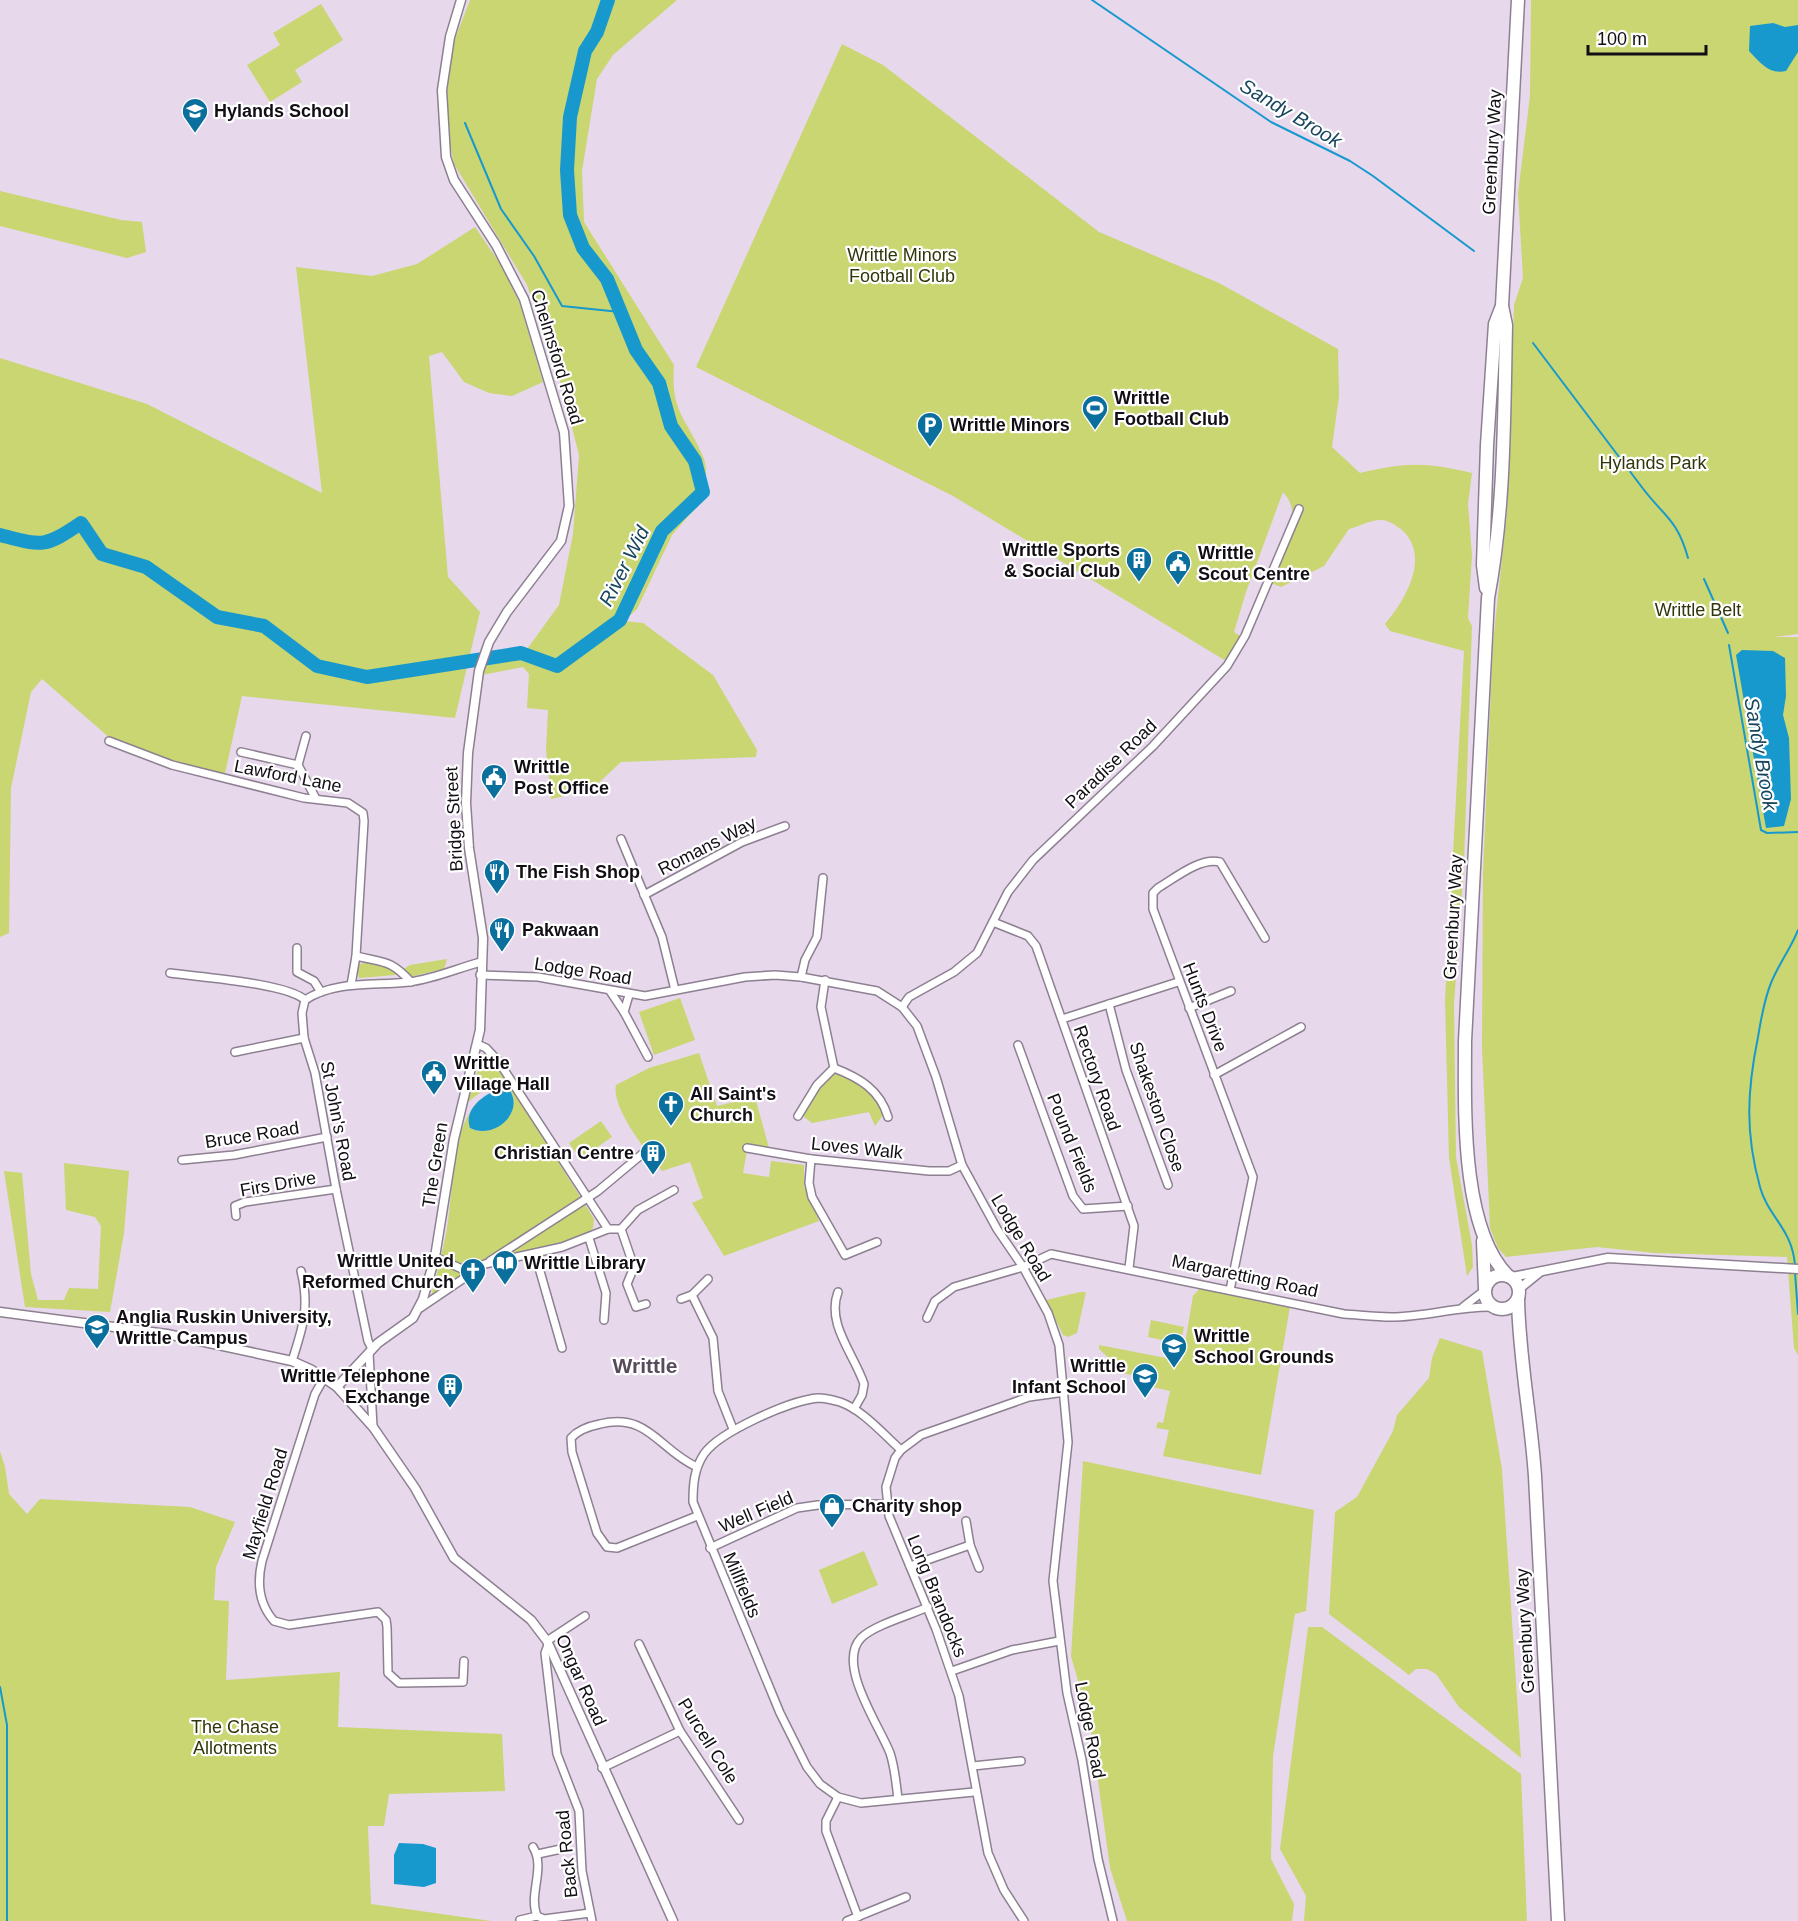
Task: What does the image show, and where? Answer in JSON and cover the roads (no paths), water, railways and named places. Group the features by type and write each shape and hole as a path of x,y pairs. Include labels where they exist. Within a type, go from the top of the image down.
{"highway":[{"name":"Greenbury Way","path":"1485,1289 1483,1237 1469,1161 1465,1041 1488,597 1499,521 1503,459 1506,325 1502,306 1518,0"},
{"name":"Greenbury Way","path":"1483,1237 1499,1266 1510,1277"},
{"path":"1496,1276 1510,1277 1519,1294 1512,1306 1498,1308 1487,1300 1485,1289 1496,1276"},
{"name":"Greenbury Way","path":"1519,1294 1519,1340 1531,1423 1535,1476 1558,1921"},
{"name":"Greenbury Way","path":"1498,1308 1519,1340"}],"street":[{"name":"Chelmsford Road","path":"461,0 450,37 442,90 446,157 454,180 496,245 524,299 561,422 568,470 567,521 561,541 507,612 480,666"},
{"name":"Paradise Road","path":"902,1006 917,992 954,972 973,958 983,946 1008,892 1034,860 1152,746 1227,666 1245,636 1299,509"},
{"name":"Bridge Street","path":"480,666 468,753 466,803 469,848 482,924 481,969"},
{"path":"306,736 298,765 315,797"},
{"name":"Lawford Lane","path":"109,741 172,765 304,798 315,797 348,803 363,813 356,957 351,986"},
{"path":"241,752 298,765"},
{"name":"Romans Way","path":"644,895 742,842 784,826"},
{"name":"Romans Way","path":"621,839 662,936 675,990"},
{"name":"Hunts Drive","path":"1230,1290 1252,1177 1178,982 1153,909 1153,893 1203,863 1211,860 1220,862 1265,938"},
{"path":"801,977 805,960 817,937 823,878"},
{"name":"Rectory Road","path":"993,922 1033,940 1134,1226 1129,1268"},
{"path":"297,948 297,972 314,981 321,992"},
{"path":"356,957 383,959 397,967 411,982"},
{"name":"Lodge Road","path":"305,1000 321,992 351,986 411,982 481,969 645,996 766,975 801,977 864,987 902,1006 917,1026 928,1051 962,1165 997,1230 1023,1267 1048,1313 1059,1345 1068,1442 1053,1581 1059,1641 1098,1859 1113,1921"},
{"name":"The Green","path":"420,1308 435,1257 454,1139 477,1044 481,969"},
{"path":"170,973 298,993 305,1000"},
{"path":"825,980 821,1007 834,1068"},
{"path":"1062,1019 1178,982"},
{"path":"610,991 648,1057"},
{"path":"1189,1008 1231,991"},
{"path":"624,1012 629,995"},
{"name":"St John's Road","path":"305,1000 302,1013 303,1038 315,1073 336,1189 370,1351"},
{"name":"Shakeston Close","path":"1109,1004 1126,1070 1168,1185"},
{"path":"1214,1075 1300,1027"},
{"path":"235,1052 303,1038"},
{"path":"477,1044 486,1048 499,1062 608,1229 621,1229 638,1210 674,1190"},
{"name":"Pound Fields","path":"1018,1045 1073,1196 1083,1209 1128,1206"},
{"path":"798,1116 817,1085 834,1068"},
{"path":"834,1068 861,1081 875,1092 884,1105 888,1118"},
{"name":"Bruce Road","path":"182,1160 234,1155 327,1137"},
{"name":"Loves Walk","path":"747,1148 811,1159 936,1171 949,1171 962,1165"},
{"name":"The Green","path":"337,1387 370,1351 409,1323 420,1308 587,1198 647,1150"},
{"path":"811,1159 809,1183 812,1197 845,1255 877,1242"},
{"name":"Firs Drive","path":"236,1216 235,1206 245,1202 336,1189"},
{"name":"The Green","path":"485,1264 535,1254 589,1238 608,1229"},
{"path":"621,1229 634,1267 627,1284 636,1307 646,1304"},
{"path":"589,1238 606,1293 604,1320"},
{"path":"535,1254 562,1348"},
{"name":"Margaretting Road","path":"927,1318 935,1301 954,1287 1023,1267 1051,1254 1129,1268 1344,1314 1391,1317 1430,1314 1463,1306 1498,1308"},
{"path":"435,1257 471,1273"},
{"path":"1510,1277 1586,1260 1619,1258 1798,1269"},
{"path":"292,1361 306,1313 307,1297 301,1271"},
{"path":"1519,1294 1541,1271"},
{"path":"681,1299 692,1295 708,1279"},
{"name":"Margaretting Road","path":"1463,1306 1485,1289"},
{"path":"838,1293 833,1305 836,1322 864,1384 862,1395 854,1409"},
{"path":"692,1295 713,1338 718,1391 733,1429"},
{"name":"Ongar Road","path":"0,1312 167,1334 292,1361 324,1378 356,1404 415,1488 454,1558 531,1620 548,1643 602,1768 673,1921"},
{"path":"370,1351 373,1427"},
{"name":"Mayfield Road","path":"324,1378 315,1394 262,1561 259,1584 263,1604 274,1621 289,1625 378,1612 386,1620 388,1673 399,1683 463,1683 464,1661"},
{"name":"Long Brandocks","path":"1024,1921 1004,1890 983,1837 974,1792 973,1766 952,1671 886,1504 887,1477 902,1450 930,1430 1036,1395 1065,1392"},
{"path":"697,1516 617,1548 607,1547 600,1541 597,1533 572,1452 571,1438 579,1431 596,1425 614,1421 628,1422 649,1430 674,1454 697,1467 715,1443 733,1429 807,1400 828,1399 854,1409 902,1450"},
{"name":"Millfields","path":"697,1467 693,1490 697,1516 780,1713 807,1767 820,1784 838,1797 861,1803 974,1792"},
{"name":"Well Field","path":"710,1548 797,1508 811,1505 886,1504"},
{"path":"966,1521 970,1545 979,1568"},
{"path":"910,1566 970,1545"},
{"path":"898,1799 890,1754 855,1676 852,1654 855,1645 869,1632 928,1607"},
{"path":"548,1643 585,1616"},
{"path":"952,1671 1012,1650 1059,1641"},
{"name":"Back Road","path":"548,1643 544,1653 552,1722 561,1766 578,1805 582,1871 591,1917"},
{"name":"Purcell Cole","path":"639,1644 680,1731 739,1820"},
{"path":"602,1768 680,1731"},
{"path":"973,1766 1021,1761"},
{"path":"838,1797 826,1821 826,1831 858,1917"},
{"path":"533,1847 538,1854 534,1898 537,1916"},
{"path":"538,1854 561,1850"},
{"path":"847,1921 906,1897"},
{"path":"520,1920 537,1916 544,1919 591,1917"}],"water":[{"path":"1773,23 1785,27 1798,25 1798,52 1786,71 1770,70 1749,51 1750,26"},
{"path":"1742,650 1773,651 1785,658 1786,696 1783,715 1789,738 1791,799 1784,826 1766,828 1736,655"},
{"path":"500,1089 509,1089 513,1098 510,1115 497,1127 488,1130 479,1131 470,1128 469,1115 476,1103"},
{"path":"399,1843 423,1844 436,1848 436,1883 424,1887 394,1884 394,1855"}],"waterway":[{"name":"River Wid","path":"0,535 35,543 50,541 81,523 102,554 146,567 217,617 264,626 317,666 367,677 521,653 557,666 620,620 662,531 703,492 695,461 671,426 659,383 636,350 607,279 583,248 570,215 567,170 570,117 585,51 597,32 608,0"},
{"name":"Sandy Brook","path":"1092,0 1271,122 1350,161 1373,176 1474,251"},
{"path":"465,123 501,209 534,256 562,306 620,312"},
{"name":"Sandy Brook","path":"1533,343 1641,486 1669,518 1679,534 1688,558"},
{"name":"Sandy Brook","path":"1704,579 1728,633"},
{"name":"Sandy Brook","path":"1729,645 1761,830 1767,833 1798,832"},
{"name":"Sandy Brook","path":"1795,1265 1793,1252 1785,1232 1768,1207 1760,1187 1752,1148 1749,1112 1754,1057 1765,1003 1774,976 1798,930"},
{"name":"Sandy Brook","path":"1795,1272 1798,1314"},
{"path":"0,1687 7,1725 7,1921"}],"place":[{"name":"Hylands School","path":"195,134"},
{"name":"Writtle Football Club","path":"1095,431"},
{"name":"Writtle Minors","path":"930,448"},
{"name":"Writtle Sports & Social Club","path":"1139,583"},
{"name":"Writtle Scout Centre","path":"1178,586"},
{"name":"Writtle Post Office","path":"494,800"},
{"name":"The Fish Shop","path":"497,895"},
{"name":"Pakwaan","path":"502,953"},
{"name":"Writtle Village Hall","path":"434,1096"},
{"name":"All Saint's Church","path":"671,1127"},
{"name":"Christian Centre","path":"653,1176"},
{"name":"Writtle Library","path":"505,1286"},
{"name":"Writtle United Reformed Church","path":"473,1294"},
{"name":"Anglia Ruskin University, Writtle Campus","path":"97,1350"},
{"name":"Writtle School Grounds","path":"1174,1369"},
{"name":"Writtle Infant School","path":"1145,1399"},
{"name":"Writtle Telephone Exchange","path":"450,1409"},
{"name":"Charity shop","path":"832,1529"}],"district":[{"name":"Writtle","path":"645,1365"}],"park label":[{"name":"Writtle Minors Football Club","path":"902,265"},
{"name":"Hylands Park","path":"1653,463"},
{"name":"Writtle Belt","path":"1698,610"},
{"name":"The Chase Allotments","path":"235,1737"}]}
